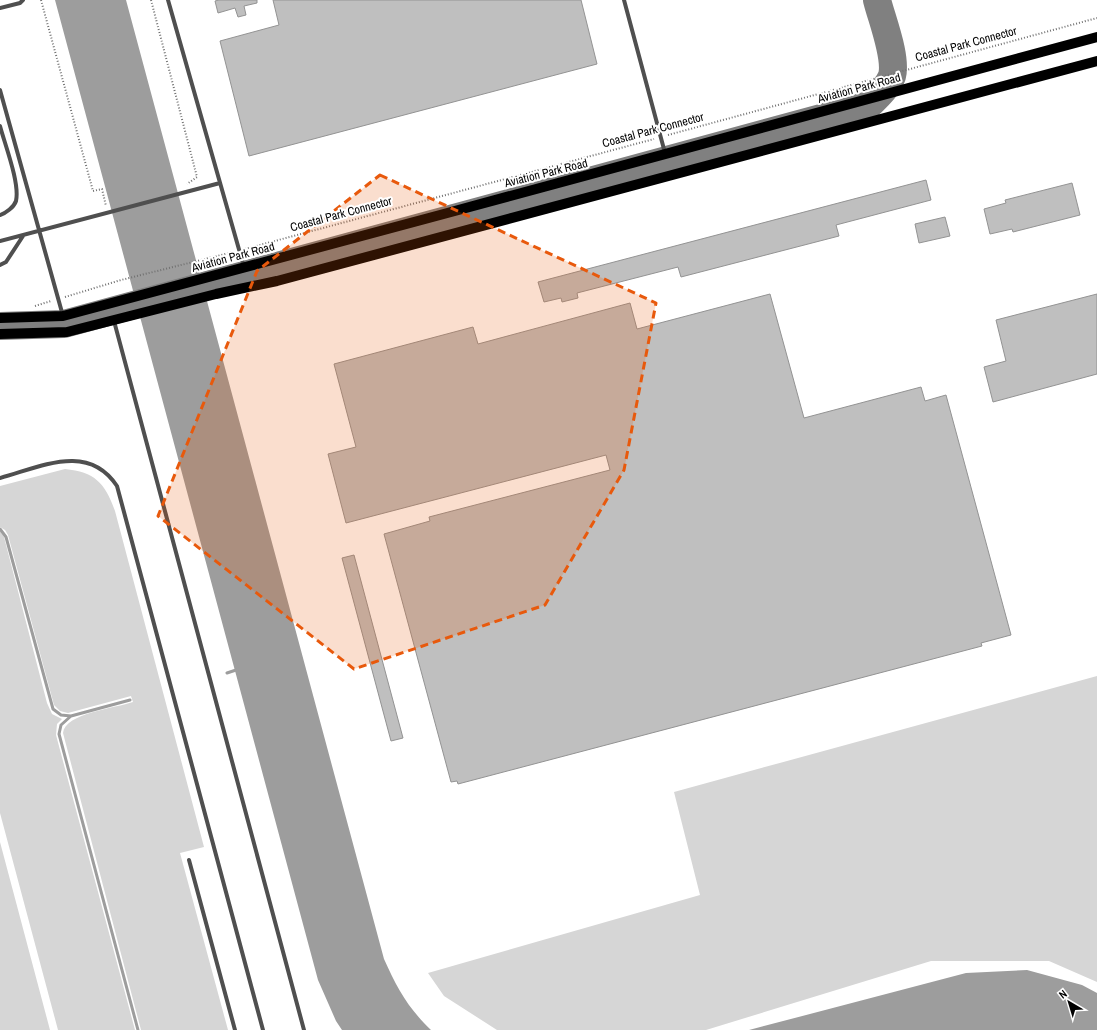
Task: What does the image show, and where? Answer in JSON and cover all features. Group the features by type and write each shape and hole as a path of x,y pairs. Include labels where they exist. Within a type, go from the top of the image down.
{"main road":[{"name":"Aviation Park Road","path":"0,318 63,316 245,268 451,210 665,155 1097,38"},
{"path":"0,334 67,332 216,294 277,281 1097,61"}],"lane":[{"path":"0,8 20,3 23,0"},
{"path":"168,0 245,268"},
{"path":"624,0 665,155"},
{"path":"0,90 63,316"},
{"path":"0,126 17,189 16,203 6,213 0,215"},
{"path":"0,241 220,183"},
{"path":"0,265 6,262 23,235"},
{"path":"114,321 304,1030"},
{"path":"0,478 64,461 77,460 90,462 100,468 109,475 116,486 263,1030"},
{"path":"189,860 234,1030"}],"path":[{"path":"41,0 93,191 102,189 106,206 110,205"},
{"path":"151,0 197,177 183,185"},
{"name":"Coastal Park Connector","path":"121,280 202,260 1097,18"}],"highlighted area":[{"path":"380,175 656,303 624,470 545,605 354,669 158,516 257,271"}],"shaded area":[{"path":"55,0 126,0 384,959 409,1006 431,1030 342,1030 336,1021 318,980"},
{"path":"65,469 84,473 98,481 107,493 115,511 204,847 180,853 228,1030 141,1030 63,733 66,726 82,716 92,712 133,702 131,696 68,713 60,711 54,705 8,535 5,530 0,527 0,486"},
{"path":"0,531 4,537 47,703 52,714 62,719 57,724 56,735 135,1030 58,1030 0,813"},
{"path":"1097,676 1097,982 1049,961 931,961 706,1030 497,1030 444,996 428,973 700,895 674,792"},
{"path":"0,842 50,1030 0,1030"},
{"path":"1027,970 1082,985 1097,993 1097,1030 749,1030 966,973"}],"building":[{"path":"257,0 257,3 244,6 246,15 238,17 235,8 218,13 215,1"},
{"path":"273,0 581,0 597,64 249,156 220,41 279,25"},
{"path":"926,180 931,200 836,225 839,236 681,277 678,267 577,293 578,298 562,302 561,298 544,302 538,282"},
{"path":"1072,183 1080,215 1013,232 1012,229 990,234 984,209 1006,203 1005,200"},
{"path":"945,217 950,236 919,243 915,224"},
{"path":"770,294 804,418 921,387 925,401 946,395 1011,635 981,643 982,646 458,784 457,781 451,782 384,534 430,521 429,517 610,470 606,455 346,523 328,454 356,447 334,364 473,327 478,344 630,303 637,329"},
{"path":"1097,294 1097,374 993,402 984,367 1006,361 996,320"},
{"path":"354,555 403,738 391,741 342,558"}],"waterway":[{"path":"0,529 6,537 53,709 61,715 71,716 130,700"},
{"path":"227,673 239,669"},
{"path":"71,716 61,725 59,734 138,1030"}],"taxiway":[{"path":"0,326 64,324 869,105 888,84 892,76 893,68 891,49 877,0"}]}
